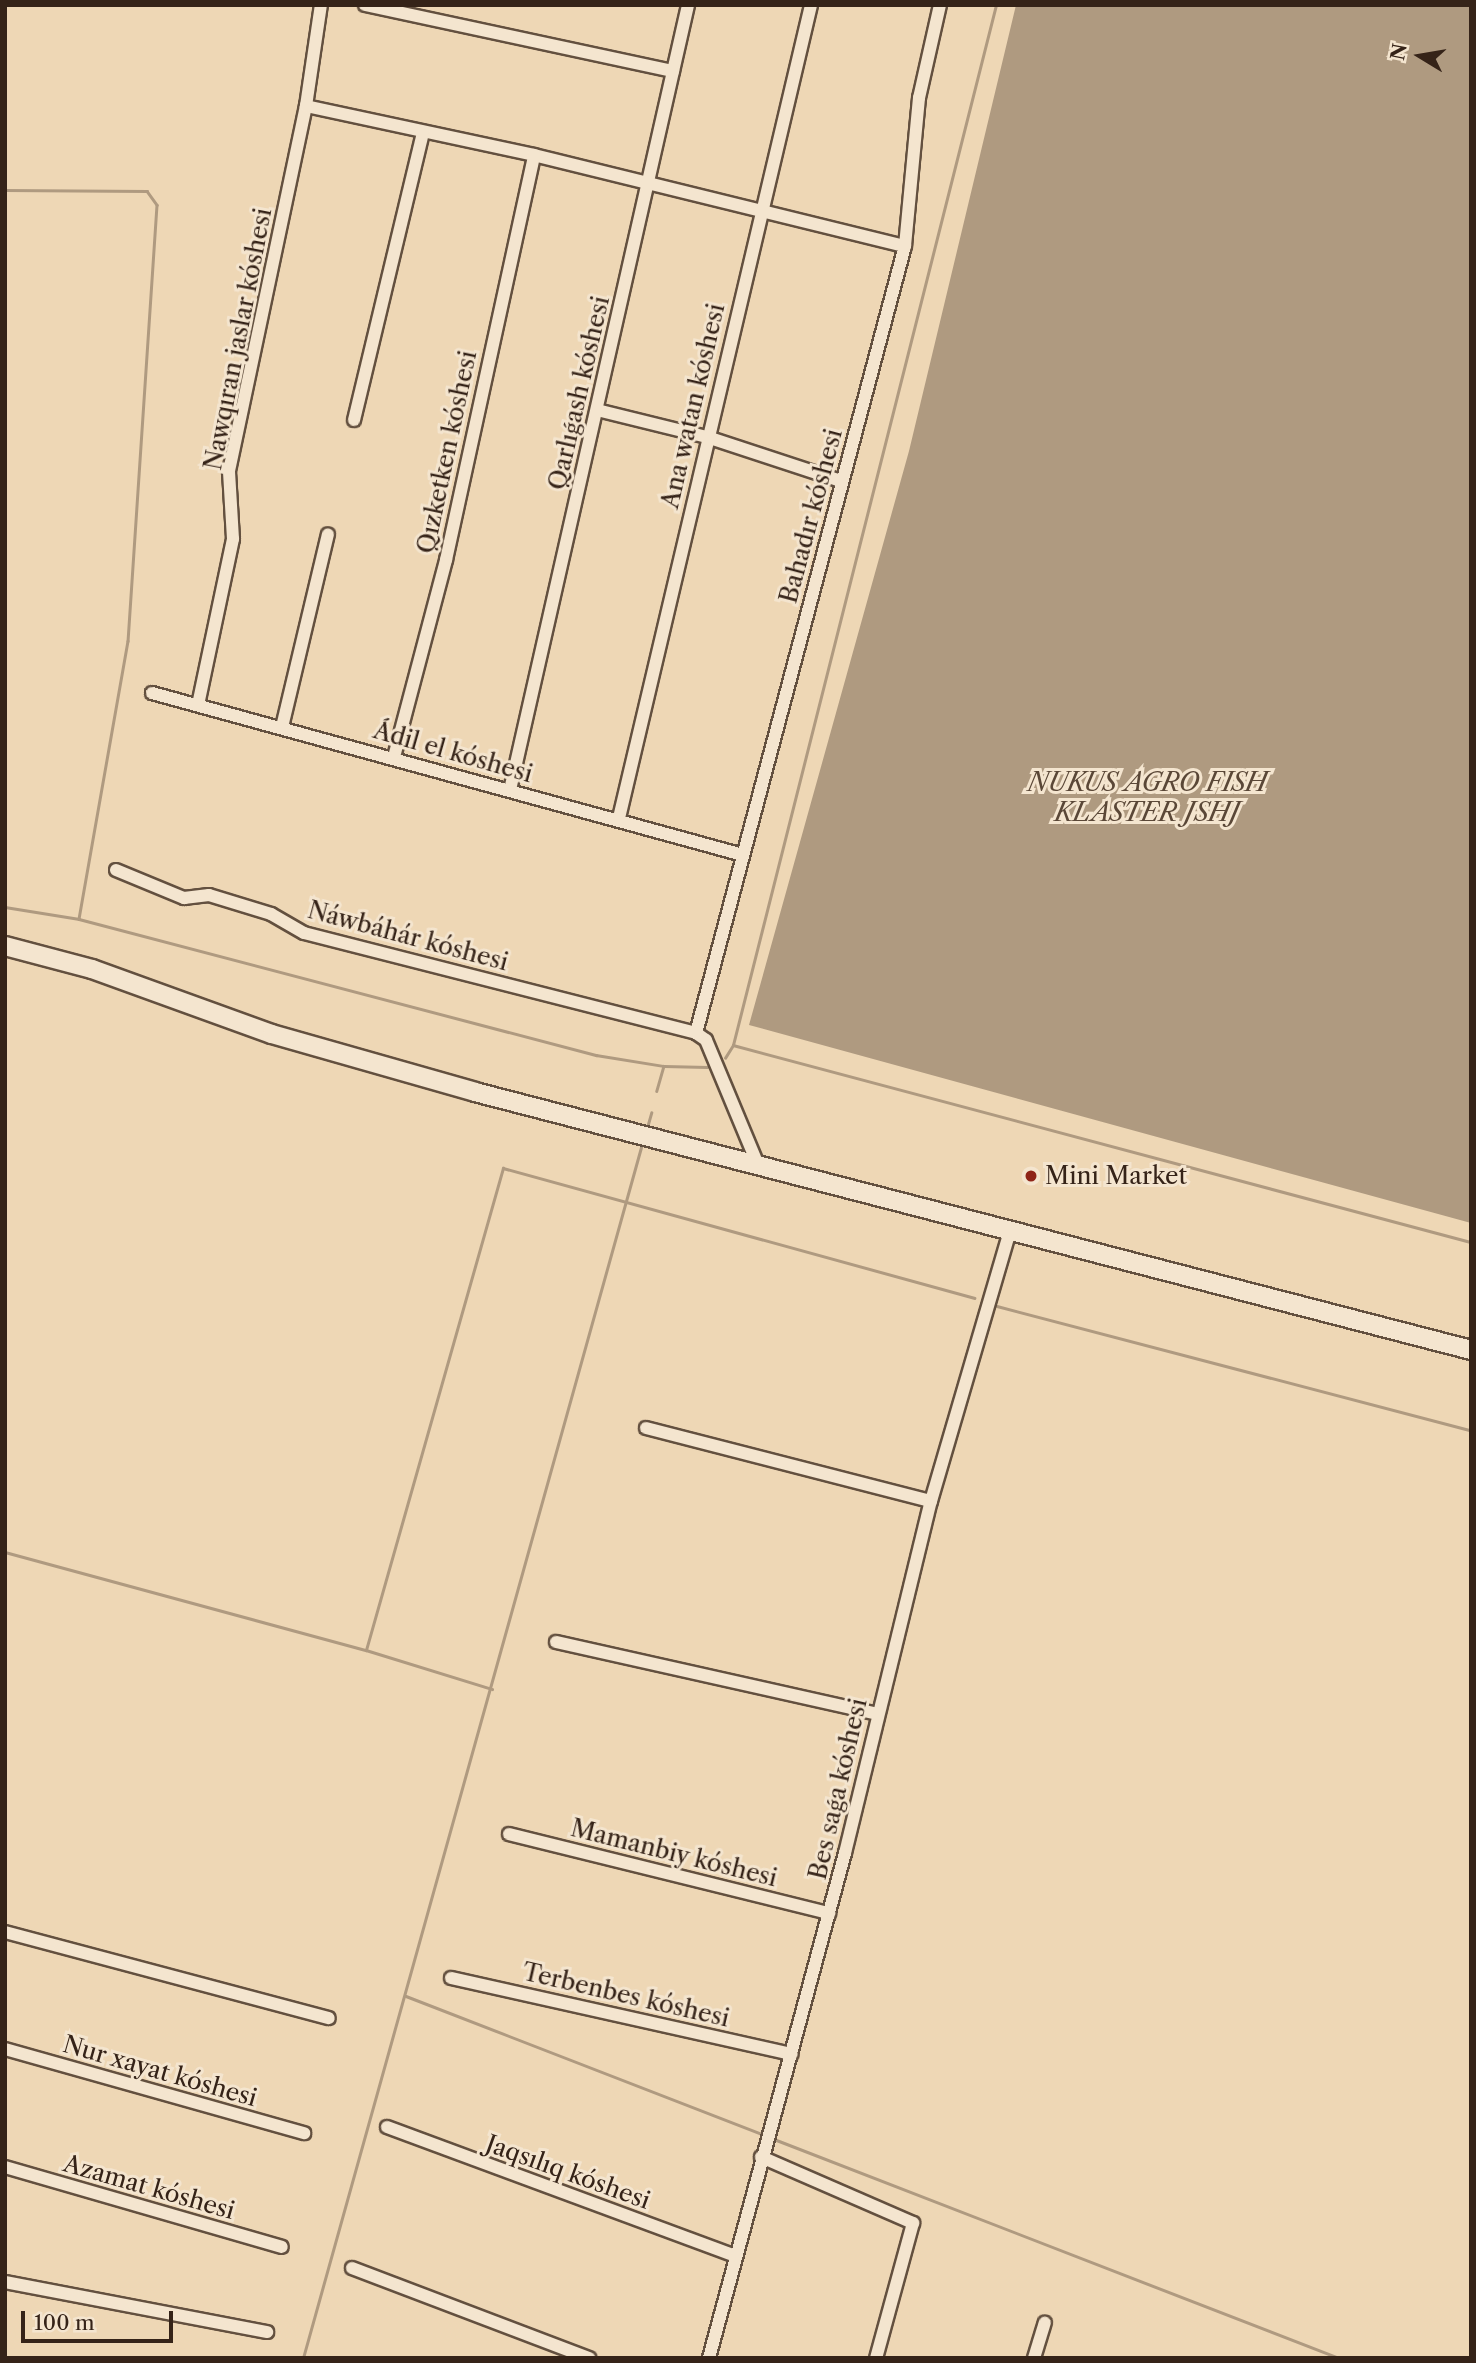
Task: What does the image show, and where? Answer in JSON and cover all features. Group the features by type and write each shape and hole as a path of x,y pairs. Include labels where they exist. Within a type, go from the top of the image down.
{"main road":[{"path":"5,946 92,969 272,1034 602,1125 1471,1350"}],"street":[{"name":"Nawqıran jaslar kóshesi","path":"198,705 233,539 229,471 306,106 321,5"},
{"path":"365,5 673,71"},
{"name":"Qarlıǵash kóshesi","path":"510,790 688,5"},
{"name":"Ana watan kóshesi","path":"619,818 811,5"},
{"name":"Bahadır kóshesi","path":"696,1033 905,246 919,98 940,5"},
{"path":"306,106 534,155 648,183 760,215 905,246"},
{"path":"354,420 423,133"},
{"name":"Qızketken kóshesi","path":"394,757 446,559 534,155"},
{"path":"597,410 707,437 841,481"},
{"path":"282,727 328,534"},
{"name":"Ádil el kóshesi","path":"152,693 619,818 743,855"},
{"name":"Náwbáhár kóshesi","path":"117,870 184,898 209,895 271,914 304,933 696,1033"},
{"path":"696,1033 706,1040 758,1165"},
{"name":"Bes saǵa kóshesi","path":"709,2358 761,2157 830,1913 931,1501 1010,1230"},
{"path":"646,1428 931,1501"},
{"path":"556,1642 877,1714"},
{"name":"Mamanbiy kóshesi","path":"509,1834 830,1913"},
{"path":"5,1931 329,2018"},
{"name":"Terbenbes kóshesi","path":"451,1978 792,2054"},
{"name":"Nur xayat kóshesi","path":"5,2049 304,2133"},
{"name":"Jaqsılıq kóshesi","path":"387,2127 735,2256"},
{"path":"761,2157 913,2223 876,2358"},
{"name":"Azamat kóshesi","path":"5,2167 282,2247"},
{"path":"352,2269 589,2358"},
{"path":"5,2282 267,2332"},
{"path":"1034,2358 1045,2323"}],"water":[{"name":"NUKUS AGRO FISH KLASTER JSHJ","path":"1016,5 1471,5 1471,1223 749,1025 909,451"}],"waterway":[{"path":"725,1058 733,1045 996,5"},
{"path":"5,190 147,191 157,205 128,641 79,919"},
{"path":"5,907 79,919 596,1055 664,1066 657,1091"},
{"path":"733,1045 1471,1242"},
{"path":"664,1066 707,1067"},
{"path":"646,1131 651,1113"},
{"path":"303,2358 642,1144"},
{"path":"5,1552 366,1650 503,1168 974,1298"},
{"path":"997,1306 1471,1430"},
{"path":"366,1650 492,1689"},
{"path":"406,1996 761,2134"},
{"path":"774,2139 1339,2358"}],"place":[{"name":"Mini Market","path":"1031,1176"}]}
